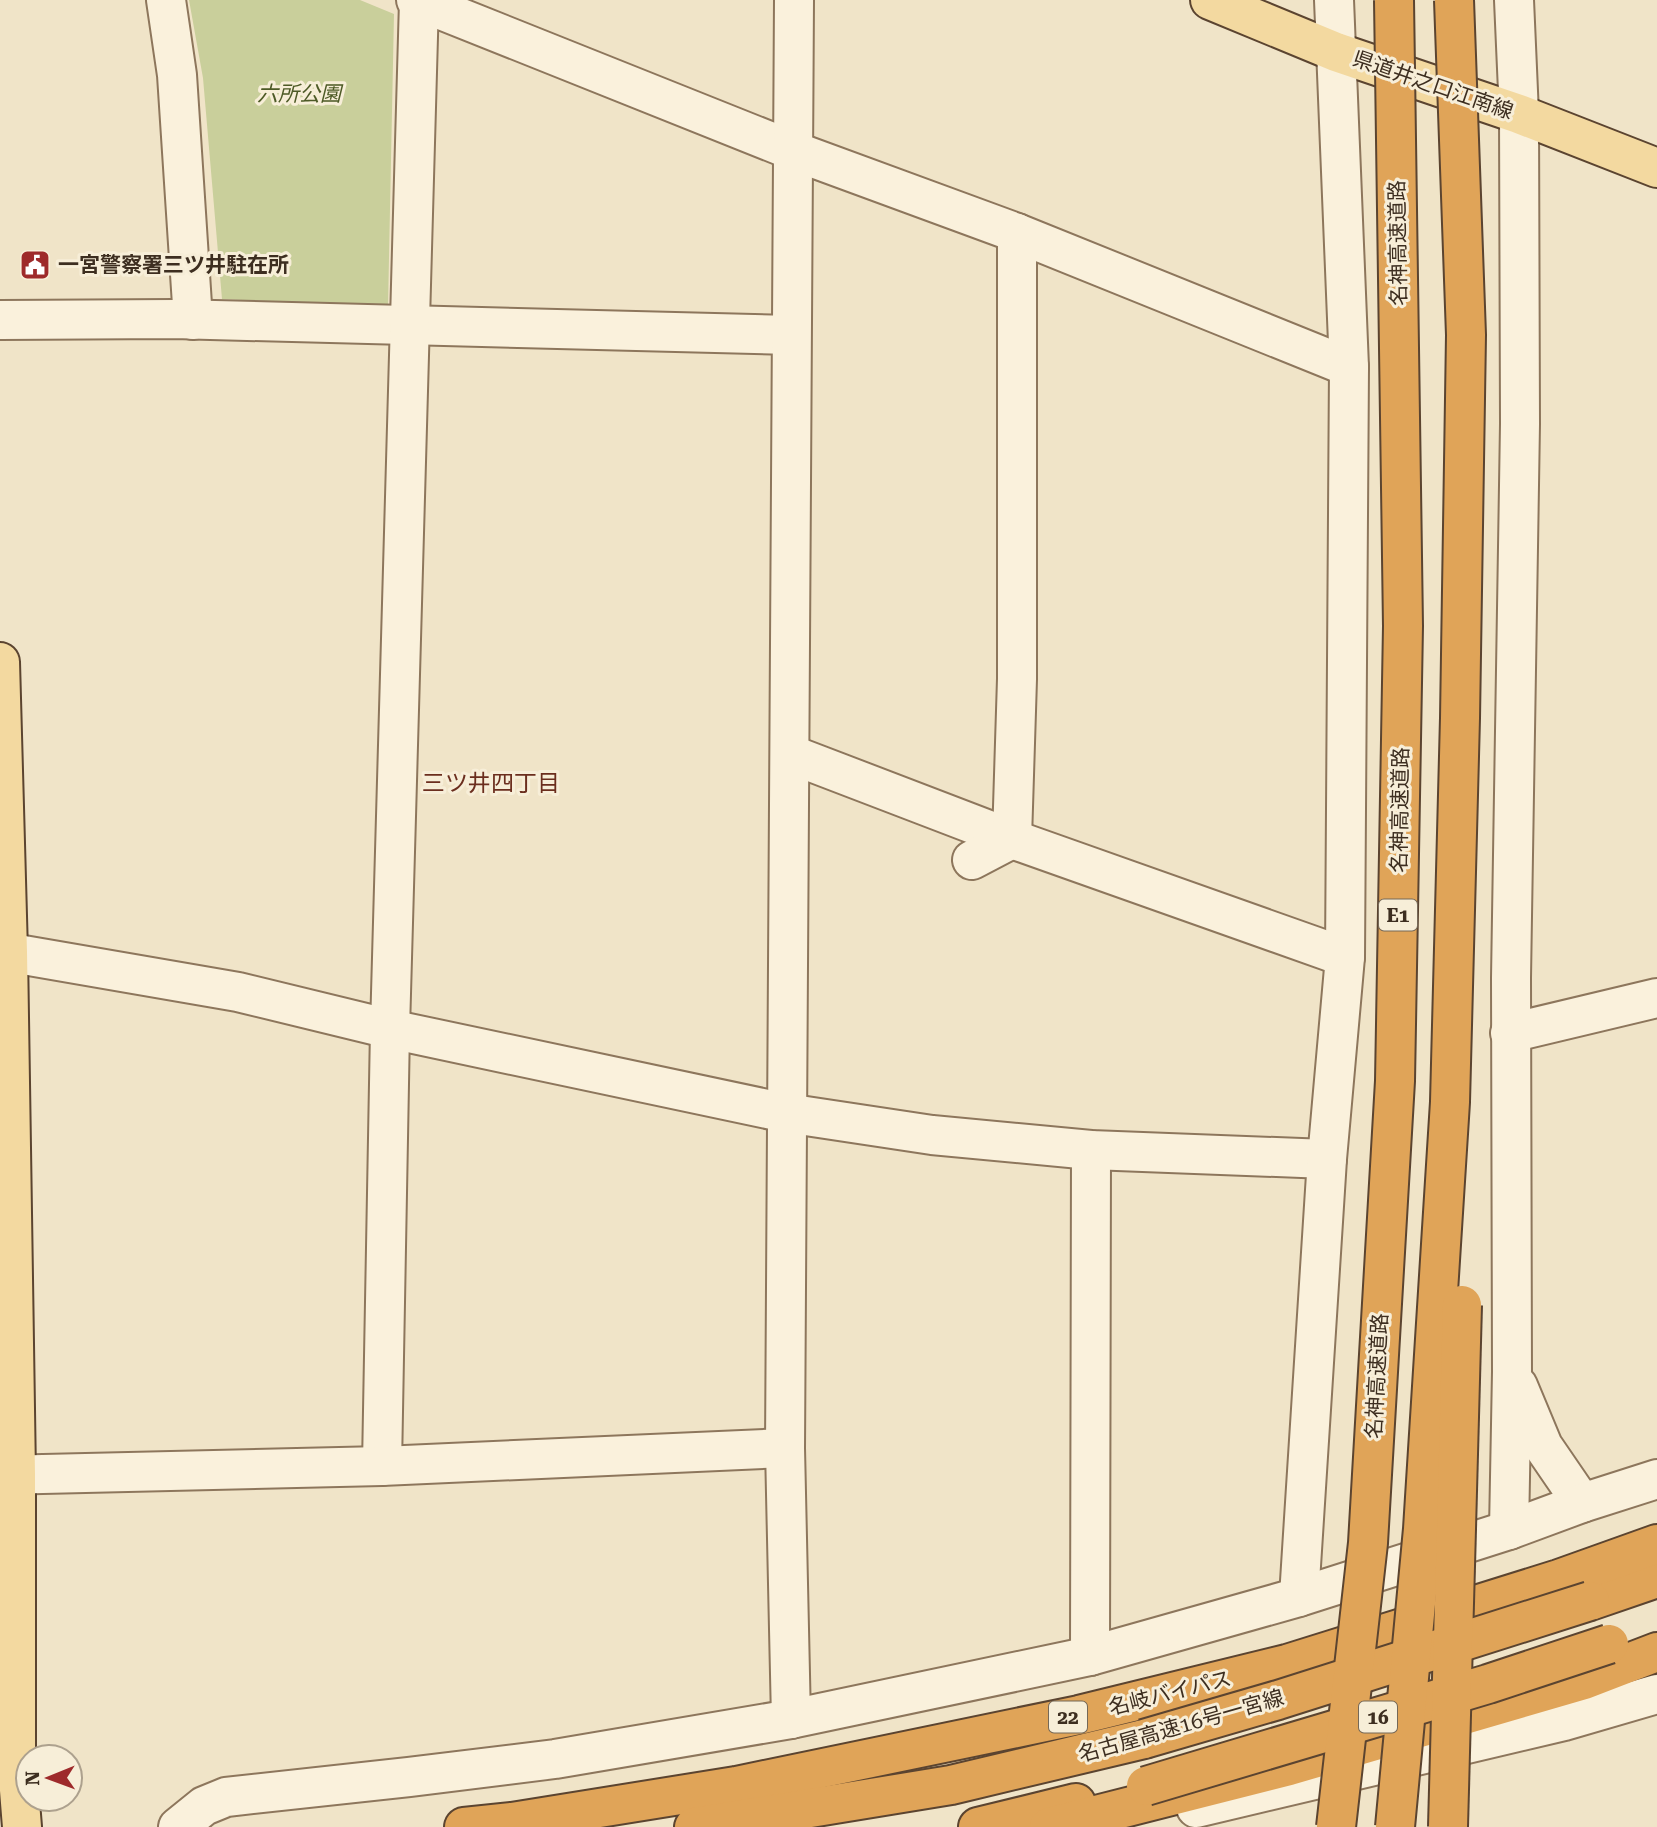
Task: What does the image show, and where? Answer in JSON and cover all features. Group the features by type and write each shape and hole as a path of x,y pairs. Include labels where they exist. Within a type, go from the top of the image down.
{"highway":[{"name":"名神高速道路","path":"1336,1827 1368,1543 1395,1081 1403,626 1394,0"},
{"path":"1395,1827 1423,1529 1450,1102 1466,335 1454,0"},
{"path":"1448,1827 1465,1161 1450,1102"},
{"name":"名岐バイパス","path":"464,1827 512,1822 736,1786 1079,1715 1287,1664 1559,1579 1657,1544"},
{"name":"名古屋高速16号一宮線","path":"694,1827 951,1786 1144,1739 1291,1696 1657,1578"},
{"name":"16","path":"978,1827 1146,1786 1296,1742 1488,1684 1609,1644 1657,1625"},
{"path":"1049,1827 1302,1762 1584,1680 1657,1652"}],"main road":[{"name":"県道井之口江南線","path":"1210,0 1336,52 1519,114 1657,168"},
{"path":"0,662 8,1474 16,1753 22,1827"}],"street":[{"path":"166,0 177,75 193,320"},
{"path":"791,1719 785,1448 794,0"},
{"path":"1299,1597 1327,1159 1345,957 1349,367 1334,0"},
{"path":"1509,1530 1512,1372 1510,1032 1520,424 1519,114 1514,0"},
{"path":"382,1466 390,1029 418,1 794,151 1017,233 1349,367"},
{"path":"1012,839 1017,679 1017,233"},
{"path":"0,320 193,320 791,335"},
{"path":"790,754 1012,839 1345,957"},
{"path":"972,860 1012,839"},
{"path":"4,952 238,992 390,1029 786,1113 932,1135 1091,1150 1327,1159"},
{"path":"1510,1032 1657,998"},
{"path":"1090,1656 1091,1150"},
{"path":"1512,1372 1543,1446 1582,1503"},
{"path":"8,1474 382,1466 785,1448"},
{"path":"178,1827 204,1805 226,1797 555,1759 791,1719 1090,1656 1299,1597 1509,1530 1657,1479"},
{"path":"1112,1827 1238,1813 1657,1693"}],"green space":[{"name":"六所公園","path":"189,0 360,0 394,14 388,307 222,299 203,78"}],"place":[{"name":"一宮警察署三ツ井駐在所","path":"35,265"}],"district":[{"name":"三ツ井四丁目","path":"491,783"}]}
